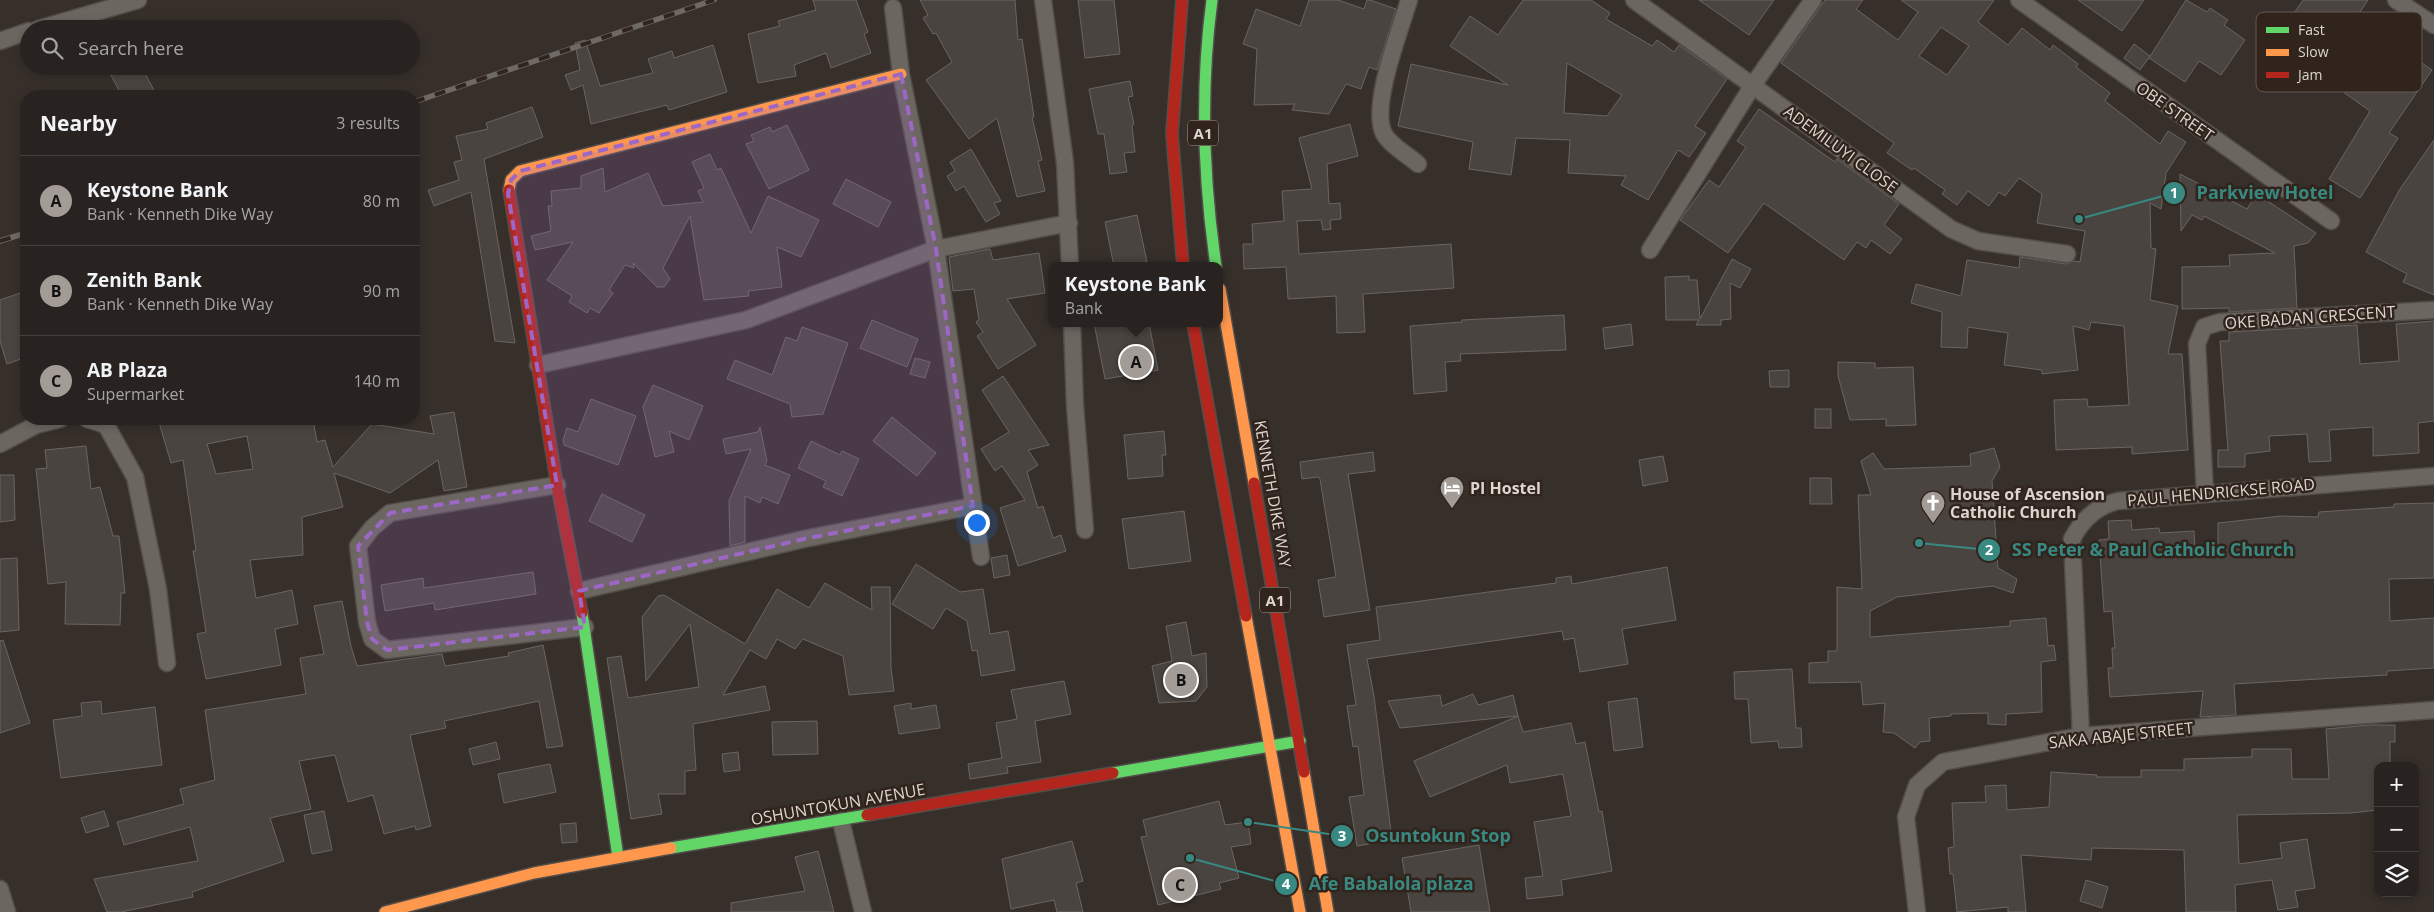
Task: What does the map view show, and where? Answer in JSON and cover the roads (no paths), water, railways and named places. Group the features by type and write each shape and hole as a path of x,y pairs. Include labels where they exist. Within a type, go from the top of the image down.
{"main road":[{"name":"A1","path":"1182,0 1172,134 1183,262"},
{"name":"A1","path":"1212,0 1207,31 1202,92 1203,156 1216,262"},
{"path":"618,857 585,627 557,485 508,194 511,180 520,171 901,74"},
{"name":"KENNETH DIKE WAY","path":"1223,306 1300,741 1328,912"},
{"name":"A1","path":"1194,327 1300,912"},
{"path":"1216,449 1247,445"},
{"name":"OSHUNTOKUN AVENUE","path":"385,912 534,873 618,857 841,821 1300,741"}],"street":[{"path":"69,20 138,0"},
{"path":"1043,0 1065,163 1070,262"},
{"path":"1409,0 1383,89 1380,123 1385,136 1418,164"},
{"name":"ADEMILUYI CLOSE","path":"1634,0 1951,229 1978,242 2067,254"},
{"path":"1650,250 1753,85 1813,0"},
{"name":"OBE STREET","path":"2019,0 2331,221"},
{"path":"2396,0 2414,12"},
{"path":"892,8 901,74 936,250 981,557"},
{"path":"2422,18 2434,26"},
{"path":"0,40 20,34"},
{"path":"538,365 746,320 936,250 1069,223"},
{"name":"OKE BADAN CRESCENT","path":"2205,493 2197,344 2204,327 2220,322 2434,310"},
{"path":"1072,327 1075,406 1085,530"},
{"path":"0,444 36,425"},
{"path":"106,425 135,477 158,589 167,663"},
{"name":"PAUL HENDRICKSE ROAD","path":"2081,736 2072,539 2080,523 2106,504 2160,496 2434,476"},
{"path":"557,485 390,513 372,528 358,546 367,622 372,639 387,650 585,627"},
{"path":"579,591 804,539 973,506"},
{"name":"SAKA ABAJE STREET","path":"1917,912 1906,817 1917,785 1943,762 2081,736 2434,710"},
{"path":"841,821 863,912"},
{"path":"0,888 7,912"}],"railway":[{"path":"420,100 714,0"},
{"path":"0,241 20,235"}],"place":[{"name":"Parkview Hotel","path":"2079,219"},
{"name":"Keystone Bank","path":"1136,362"},
{"name":"PI Hostel","path":"1452,509"},
{"name":"House of Ascension Catholic Church","path":"1933,524"},
{"name":"SS Peter & Paul Catholic Church","path":"1919,543"},
{"name":"Zenith Bank","path":"1181,680"},
{"name":"Osuntokun Stop","path":"1248,822"},
{"name":"Afe Babalola plaza","path":"1190,858"},
{"name":"AB Plaza","path":"1180,885"}]}
